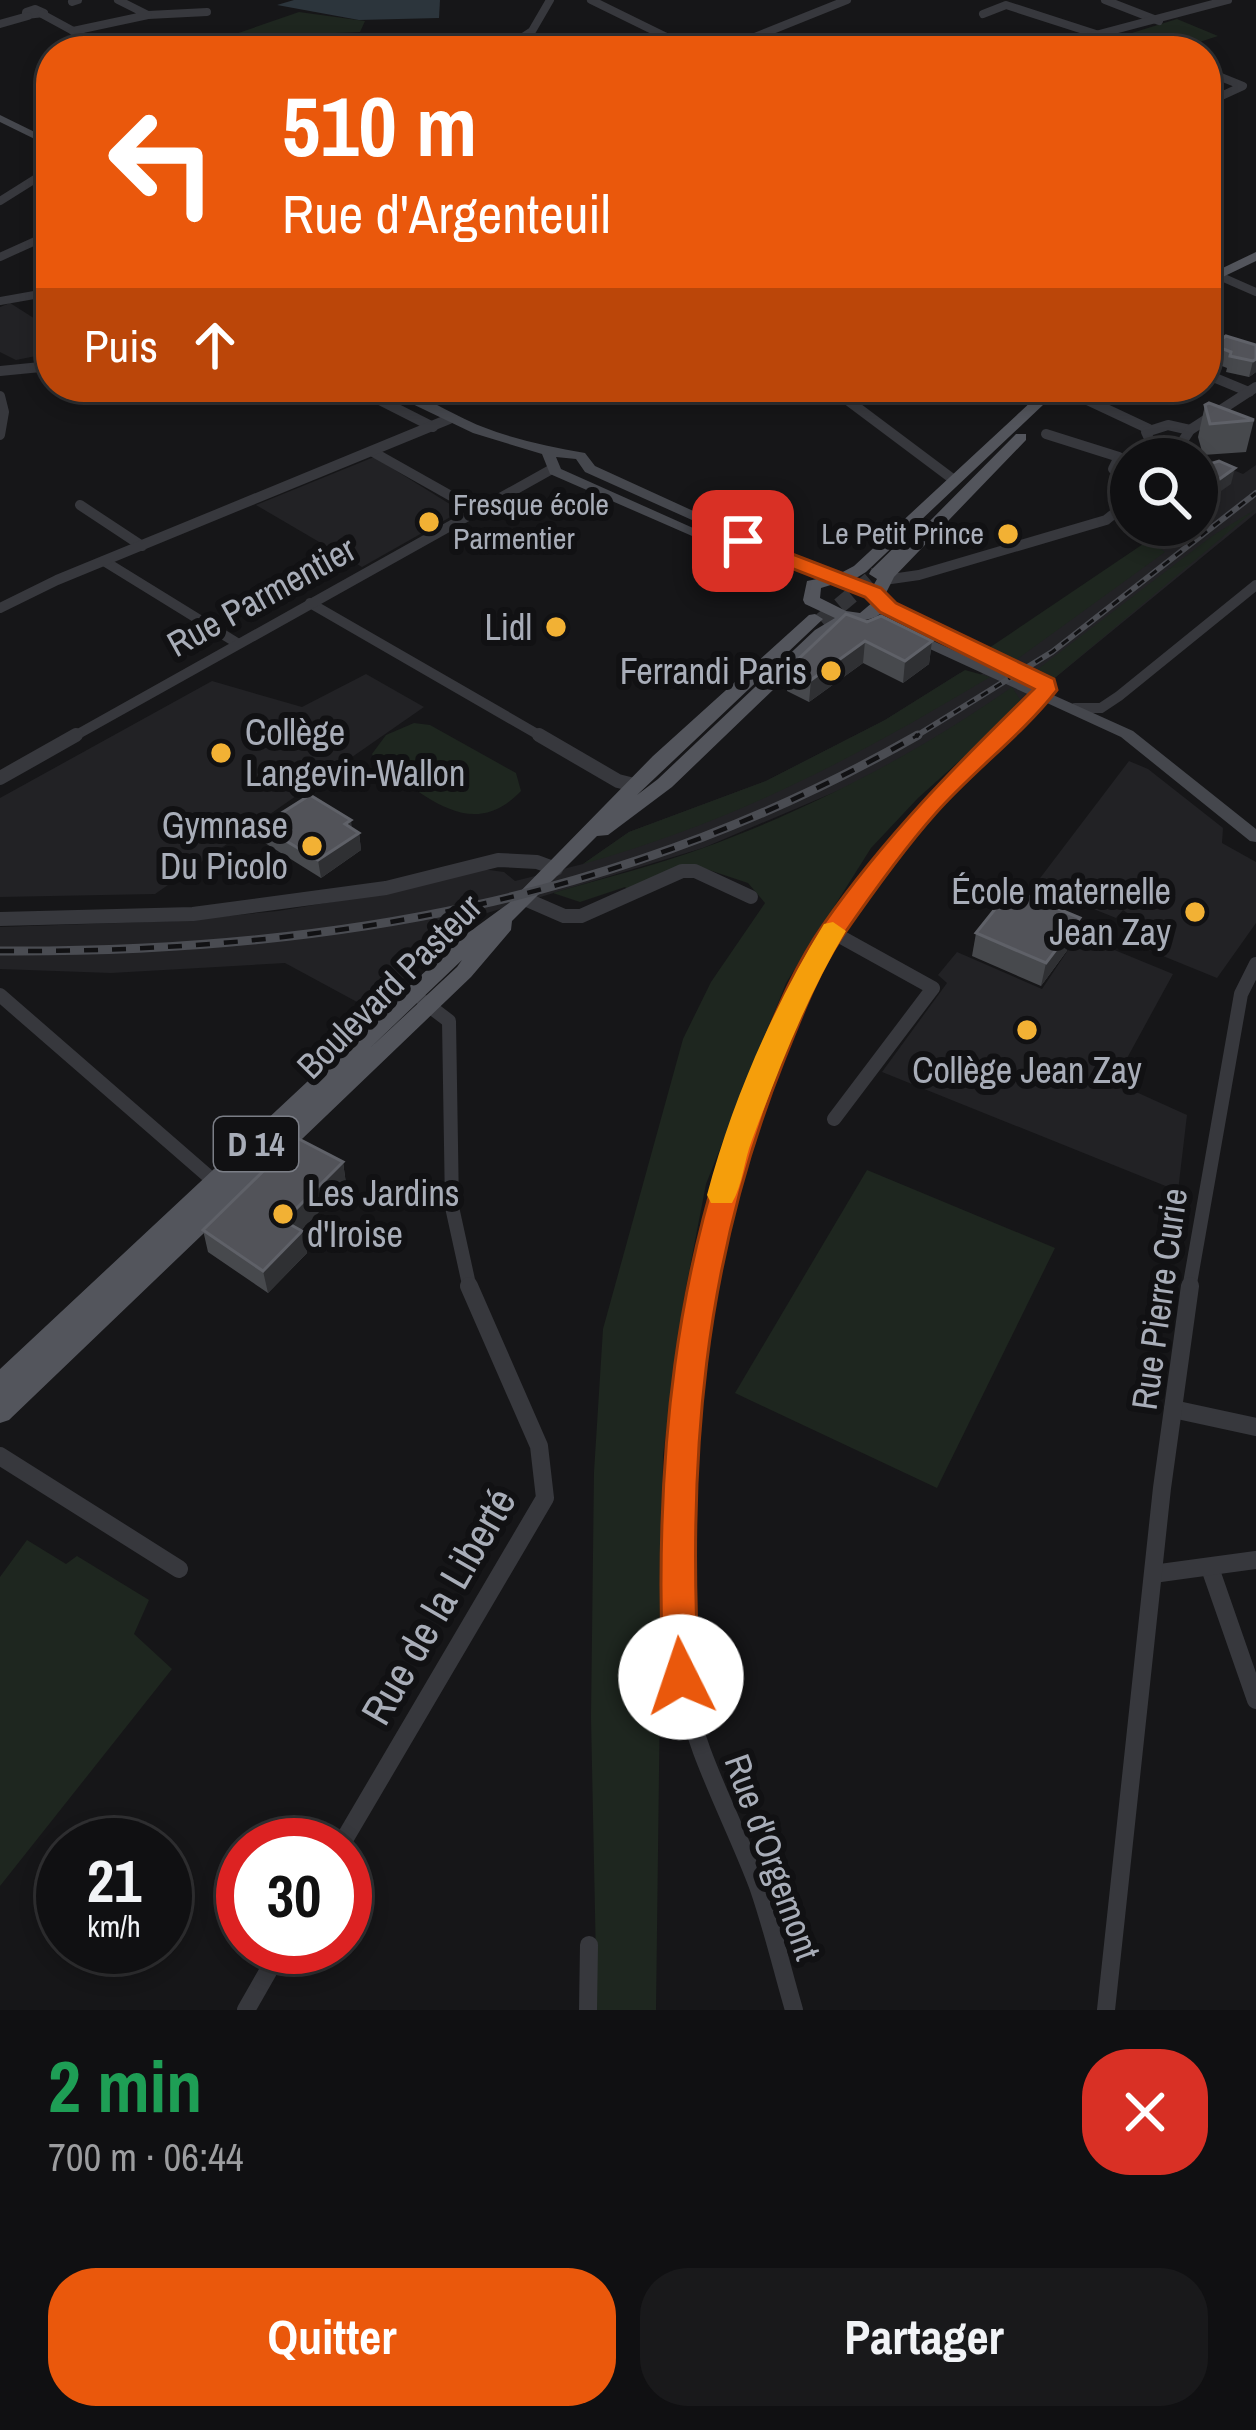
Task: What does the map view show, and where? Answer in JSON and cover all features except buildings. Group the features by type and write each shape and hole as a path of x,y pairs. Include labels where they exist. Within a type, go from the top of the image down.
{"main road":[{"path":"1221,268 1256,245"},
{"path":"1221,270 1256,256"},
{"path":"837,580 860,569 1040,402"},
{"path":"878,585 1021,437 1048,402"},
{"path":"878,585 1034,406"},
{"path":"855,617 814,608 817,582 878,585"},
{"name":"Boulevard Pasteur","path":"580,845 630,811 821,634 855,617 878,612 878,585"},
{"name":"Boulevard Pasteur","path":"0,1384 215,1182 421,1000 484,951 520,903 814,608"},
{"name":"Boulevard Pasteur","path":"630,811 814,608"},
{"name":"Boulevard Pasteur","path":"0,1412 421,1000"}],"street":[{"path":"14,0 30,13"},
{"path":"118,0 148,15"},
{"path":"527,36 550,0"},
{"path":"591,0 664,36"},
{"path":"757,36 847,0"},
{"path":"1106,0 1160,21"},
{"path":"983,14 1006,4 1106,36 1228,0"},
{"path":"73,31 148,15 207,12"},
{"path":"0,24 30,13 42,14 82,36"},
{"path":"1221,76 1241,88 1221,97"},
{"path":"0,118 36,137"},
{"path":"0,201 36,178"},
{"path":"0,256 36,240"},
{"path":"1221,279 1256,292"},
{"path":"0,301 36,295"},
{"path":"0,372 36,368"},
{"path":"1221,379 1252,389"},
{"path":"1185,438 1252,389"},
{"path":"0,396 4,412 0,435"},
{"path":"384,402 433,427"},
{"path":"413,402 555,462 672,523 786,573 814,608"},
{"path":"850,402 954,480"},
{"path":"1088,402 1149,429 1168,425 1190,430"},
{"path":"0,608 448,419"},
{"path":"1147,438 1149,429"},
{"path":"1046,434 1110,454"},
{"path":"373,452 476,510"},
{"path":"555,462 585,465 837,580"},
{"name":"Rue Parmentier","path":"0,778 555,462"},
{"path":"652,497 672,523"},
{"path":"80,505 142,546"},
{"path":"878,585 1110,517"},
{"path":"104,561 237,643"},
{"path":"878,585 984,658 1139,741 1256,837"},
{"path":"1075,708 1101,708 1256,585"},
{"path":"310,603 619,782 634,785"},
{"path":"855,617 1101,708 1156,740 1256,822"},
{"name":"Rue d'Orgemont","path":"794,2010 759,1890 698,1737 681,1677 679,1501 692,1342 707,1249 735,1145 802,982 832,932 926,809 1045,689"},
{"path":"0,919 193,914 386,887 498,860 556,868"},
{"path":"520,903 581,916 682,872 694,872 751,898"},
{"path":"832,932 933,988 834,1119"},
{"name":"Rue Pierre Curie","path":"1106,2010 1132,1745 1199,1219 1241,994 1256,964"},
{"path":"0,995 215,1182"},
{"name":"Rue de la Liberté","path":"356,1818 545,1498 548,1481 538,1444 460,1261 449,1021 421,1000"},
{"path":"1173,1409 1256,1427"},
{"path":"0,1456 179,1569"},
{"path":"1153,1574 1256,1560"},
{"path":"1210,1568 1256,1700"},
{"path":"588,2010 589,1946"},
{"path":"246,2010 267,1974"}],"shaded area":[{"path":"294,0 440,0 439,18 359,20 277,5"},
{"path":"299,12 365,21 360,32 230,36"},
{"path":"1177,19 1218,36 1122,36"},
{"path":"10,303 36,319 36,356 16,360 0,352 0,307"},
{"path":"374,457 461,511 362,567 256,505"},
{"path":"1218,464 1243,474 1256,465 1256,513 1218,544"},
{"path":"1256,509 1218,541 1218,532"},
{"path":"1140,546 1164,546 1165,552 1012,663 986,650"},
{"path":"1154,546 1216,546 1023,704 868,778 703,848 487,913 452,934 370,1009 285,963 111,973 0,969 0,927 176,921 278,911 482,869 504,872 515,881 583,864 629,832 766,781 885,720 960,673 976,678 1152,553"},
{"path":"1199,546 1212,546 1051,681 1034,672"},
{"path":"965,670 990,677 793,785 692,828 583,864 629,832 766,781 885,720"},
{"name":"Collège Langevin-Wallon","path":"366,674 424,707 155,894 0,897 0,798 212,681 302,707"},
{"path":"1012,687 1023,704 918,798 871,848 786,983 706,1184 684,1298 663,1455 656,2010 597,2010 591,1717 594,1472 603,1329 683,1039 711,982 765,903 748,883 691,864 630,891 625,887 580,902 553,893 685,854 784,816 901,757"},
{"path":"414,723 430,725 516,773 521,791 484,813 465,813 430,799 376,762 372,754 386,735"},
{"path":"1129,761 1148,769 1223,828 1222,843 1256,862 1256,923 1217,978 1131,943 1148,927 1123,910 1116,918 1056,894 1046,907 1025,898"},
{"name":"Collège Jean Zay","path":"1078,935 1173,974 1114,1082 1187,1115 1178,1191 882,1072 947,983 938,975 957,952 1042,989"},
{"path":"867,1170 1055,1248 937,1488 735,1393"},
{"path":"27,1540 66,1564 77,1556 149,1600 134,1634 172,1669 54,1818 36,1818 36,1841 0,1886 0,1577"}],"tunnel":[{"path":"821,621 877,574"}],"railway":[{"path":"917,736 1052,652 1256,493"},
{"path":"0,951 241,941 359,927 474,906 699,839 809,792 917,736"},
{"path":"913,738 917,736"}],"slow traffic":[{"path":"722,1195 735,1145 802,982 833,931"}],"place":[{"name":"Fresque école Parmentier","path":"429,522"},
{"name":"Le Petit Prince","path":"1008,534"},
{"name":"Lidl","path":"556,627"},
{"name":"Ferrandi Paris","path":"831,671"},
{"name":"Collège Langevin-Wallon","path":"221,753"},
{"name":"Gymnase Du Picolo","path":"312,846"},
{"name":"École maternelle Jean Zay","path":"1195,912"},
{"name":"Collège Jean Zay","path":"1027,1030"},
{"name":"Les Jardins d'Iroise","path":"283,1214"}],"route":[{"path":"681,1677 676,1585 692,1342 707,1249 735,1145 802,982 832,932 926,809 1046,690 1046,684 984,658 882,604 873,592 810,572 743,541"}]}
